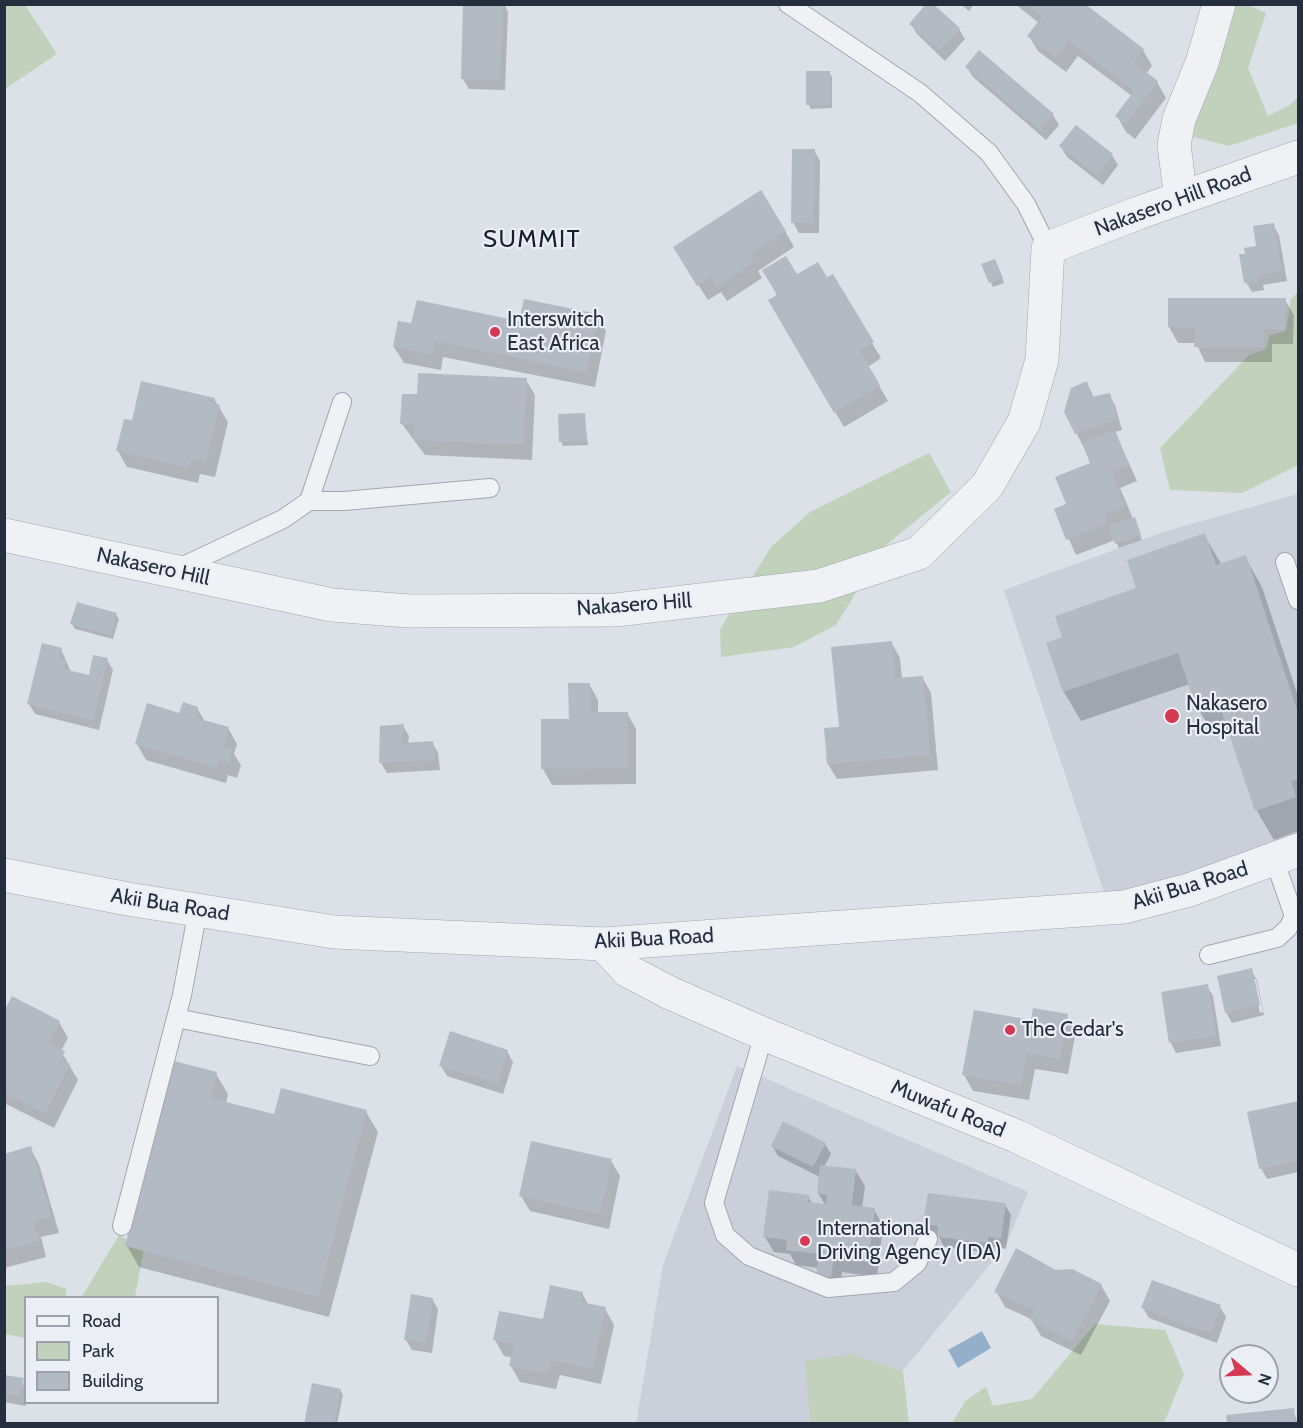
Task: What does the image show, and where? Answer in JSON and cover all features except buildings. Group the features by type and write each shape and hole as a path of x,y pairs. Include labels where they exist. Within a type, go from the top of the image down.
{"street":[{"path":"1181,198 1174,145 1179,119 1202,63 1220,4"},
{"name":"Nakasero Hill Road","path":"1048,248 1181,198 1299,158"},
{"name":"Nakasero Hill","path":"4,535 332,605 409,611 616,610 819,586 919,552 987,486 1024,422 1042,360 1048,248"},
{"name":"Akii Bua Road","path":"4,874 198,910 334,932 603,944 1124,907 1189,890 1286,855"},
{"name":"Muwafu Road","path":"603,944 628,971 764,1034 1016,1136 1299,1270"}],"lane":[{"path":"788,4 920,93 988,153 1026,204 1048,248"},
{"path":"309,501 342,402"},
{"path":"170,572 283,519 309,501 344,501 490,488"},
{"path":"1285,562 1299,600"},
{"path":"1209,955 1277,938 1288,928 1294,916 1286,855"},
{"path":"122,1226 176,1018 198,910"},
{"path":"176,1018 370,1056"},
{"path":"764,1034 714,1203 725,1235 749,1257 828,1288 894,1282 917,1263 928,1239"}],"shaded area":[{"name":"Nakasero Hospital","path":"1298,494 1298,841 1107,901 1004,590 1166,531"},
{"path":"737,1066 1028,1192 1006,1245 860,1423 636,1424 663,1265"}],"green space":[{"path":"5,4 25,5 57,54 5,89"},
{"path":"1234,5 1248,5 1266,13 1248,68 1268,116 1290,105 1298,97 1298,123 1229,146 1190,136"},
{"path":"1298,292 1298,465 1242,493 1170,490 1160,448 1249,355 1266,349 1270,335 1286,331 1291,299"},
{"path":"929,453 951,492 885,546 836,625 794,647 721,657 720,629 771,547 810,512"},
{"path":"119,1235 144,1249 135,1296 82,1296"},
{"path":"46,1282 67,1289 65,1296 24,1296 24,1338 5,1334 5,1286"},
{"path":"1095,1324 1165,1330 1184,1374 1164,1423 952,1423 966,1400 986,1387 993,1406 1032,1399"},
{"path":"853,1354 903,1372 909,1423 810,1423 805,1361"}],"water":[{"path":"982,1331 991,1348 958,1368 948,1350"}],"place":[{"name":"Interswitch East Africa","path":"495,332"},
{"name":"Nakasero Hospital","path":"1172,716"},
{"name":"The Cedar's","path":"1010,1030"},
{"name":"International Driving Agency (IDA)","path":"805,1241"}],"district":[{"name":"SUMMIT","path":"532,240"}]}
